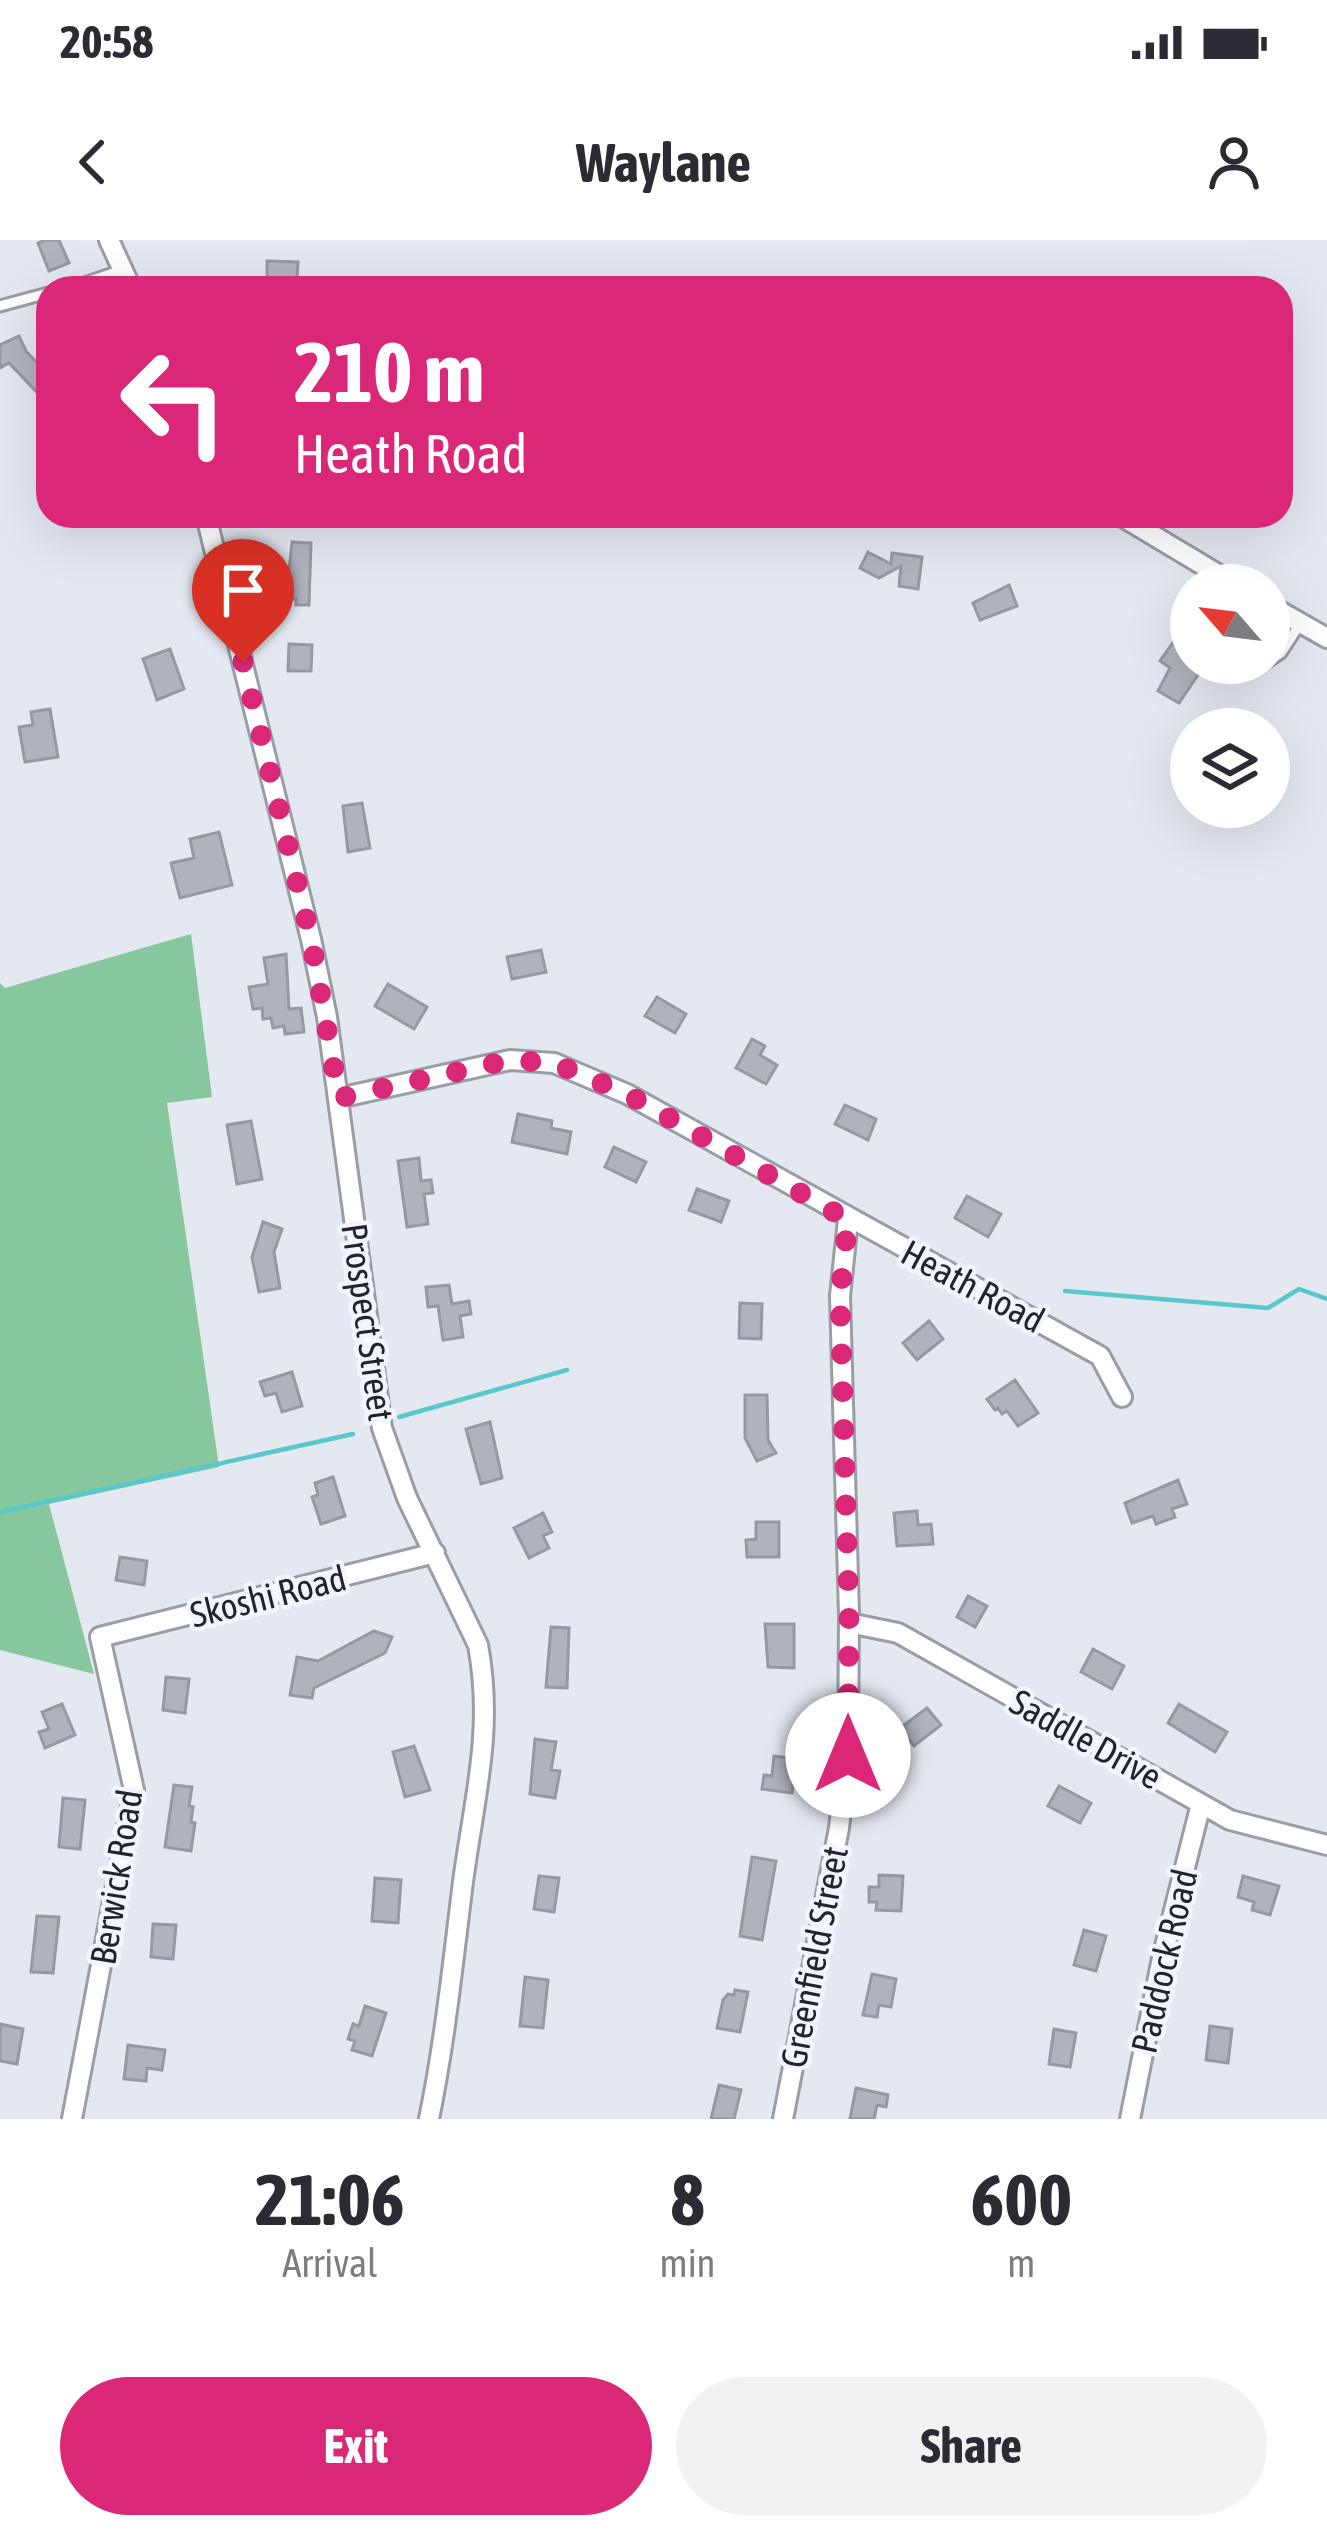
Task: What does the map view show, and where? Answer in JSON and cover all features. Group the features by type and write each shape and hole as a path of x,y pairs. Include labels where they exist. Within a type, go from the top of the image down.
{"street":[{"path":"109,240 125,276"},
{"name":"Prospect Street","path":"209,528 311,939 339,1098 382,1428 407,1498 478,1646 487,1700 482,1764 429,2119"},
{"path":"1141,528 1201,564"},
{"path":"1290,618 1327,638"},
{"name":"Heath Road","path":"339,1098 510,1060 554,1063 627,1094 1100,1356 1122,1397"},
{"name":"Greenfield Street","path":"783,2119 839,1828 848,1755 840,1296 848,1220"},
{"name":"Skoshi Road","path":"100,1637 435,1553"},
{"name":"Saddle Drive","path":"849,1623 898,1633 1230,1820 1327,1845"},
{"name":"Berwick Road","path":"72,2119 134,1790 100,1637"},
{"name":"Paddock Road","path":"1130,2119 1162,1958 1201,1804"}],"lane":[{"path":"0,306 36,296"},
{"path":"1290,639 1300,624"}],"green space":[{"path":"191,934 212,1097 167,1103 219,1467 49,1504 94,1674 0,1650 0,983 5,988"}],"building":[{"path":"59,240 69,263 49,271 38,243"},
{"path":"267,261 298,262 297,276 267,276"},
{"path":"19,336 36,362 36,391 9,363 0,368 0,345"},
{"path":"292,542 311,543 309,605 286,599"},
{"path":"868,552 891,564 892,553 922,557 918,589 899,586 901,566 879,578 860,568"},
{"path":"1009,585 1017,606 980,620 973,603"},
{"path":"289,644 312,645 311,671 288,671"},
{"path":"1170,647 1170,668 1160,661"},
{"path":"170,649 184,689 157,700 143,659"},
{"path":"1170,668 1170,684 1192,684 1179,703 1158,691"},
{"path":"50,709 58,757 25,762 19,727 33,725 31,712"},
{"path":"362,803 370,848 348,852 343,806"},
{"path":"219,832 232,885 180,898 171,863 194,858 190,839"},
{"path":"541,950 546,972 512,979 507,957"},
{"path":"286,954 289,1009 301,1008 304,1032 285,1034 284,1026 273,1028 271,1018 263,1019 262,1008 253,1009 249,987 268,984 264,958"},
{"path":"388,984 427,1007 414,1029 375,1006"},
{"path":"657,997 686,1014 675,1033 645,1016"},
{"path":"752,1039 765,1046 760,1055 777,1065 766,1084 736,1068"},
{"path":"845,1105 876,1119 868,1140 835,1124"},
{"path":"518,1114 552,1121 551,1128 571,1132 567,1154 512,1142"},
{"path":"251,1121 262,1179 237,1184 227,1125"},
{"path":"614,1147 646,1162 636,1182 605,1167"},
{"path":"419,1158 421,1181 431,1180 433,1193 424,1194 428,1224 407,1227 398,1161"},
{"path":"697,1189 729,1201 721,1222 689,1210"},
{"path":"967,1196 1001,1214 988,1237 955,1218"},
{"path":"263,1222 282,1229 274,1252 280,1288 259,1292 252,1257"},
{"path":"449,1285 452,1304 469,1301 471,1314 460,1316 463,1337 443,1340 438,1306 428,1307 426,1287"},
{"path":"740,1303 762,1304 761,1339 739,1338"},
{"path":"929,1321 943,1339 917,1360 903,1343"},
{"path":"292,1372 302,1406 282,1412 276,1393 265,1396 260,1382"},
{"path":"1015,1380 1038,1413 1018,1426 1007,1411 995,1410 987,1399"},
{"path":"745,1395 767,1395 768,1440 776,1453 757,1461 745,1438"},
{"path":"490,1422 502,1478 481,1484 466,1429"},
{"path":"333,1477 345,1516 321,1524 312,1497 318,1495 315,1483"},
{"path":"1178,1480 1187,1504 1172,1509 1175,1517 1156,1524 1153,1516 1132,1523 1125,1503"},
{"path":"917,1511 918,1525 931,1524 933,1544 897,1546 894,1513"},
{"path":"543,1513 552,1532 543,1536 549,1548 529,1558 514,1528"},
{"path":"756,1522 779,1522 779,1557 747,1557 746,1540 756,1539"},
{"path":"120,1557 147,1561 144,1585 116,1580"},
{"path":"968,1596 987,1606 975,1627 957,1617"},
{"path":"765,1624 794,1624 794,1668 768,1667"},
{"path":"551,1627 569,1628 567,1688 546,1687"},
{"path":"374,1631 392,1637 385,1653 314,1688 312,1698 290,1695 297,1657 318,1661"},
{"path":"1093,1649 1124,1666 1112,1689 1081,1672"},
{"path":"166,1677 189,1679 185,1713 163,1710"},
{"path":"62,1704 75,1735 45,1748 39,1732 49,1729 42,1712"},
{"path":"1179,1704 1227,1732 1215,1752 1168,1723"},
{"path":"927,1708 941,1725 914,1746 900,1728"},
{"path":"535,1739 556,1742 551,1770 560,1771 555,1798 530,1794"},
{"path":"414,1746 430,1790 405,1797 393,1752"},
{"path":"774,1756 796,1759 792,1793 762,1789 764,1775 772,1776"},
{"path":"174,1785 192,1787 191,1851 165,1847"},
{"path":"1059,1786 1091,1803 1080,1823 1048,1806"},
{"path":"63,1798 85,1800 80,1849 59,1847"},
{"path":"752,1857 776,1861 762,1940 740,1936"},
{"path":"879,1875 903,1876 901,1911 876,1910 877,1902 869,1902 869,1887 879,1887"},
{"path":"539,1876 559,1878 554,1912 534,1909"},
{"path":"1243,1876 1279,1886 1270,1915 1252,1910 1254,1902 1238,1897"},
{"path":"375,1878 401,1880 398,1923 372,1921"},
{"path":"37,1916 59,1917 53,1973 31,1972"},
{"path":"153,1924 176,1925 173,1959 151,1957"},
{"path":"1084,1930 1106,1936 1096,1971 1074,1965"},
{"path":"872,1974 896,1979 891,2007 879,2005 877,2017 863,2015"},
{"path":"525,1977 548,1980 543,2028 520,2026"},
{"path":"735,1990 748,1992 740,2032 717,2028 723,2000"},
{"path":"365,2006 386,2013 372,2056 352,2050 355,2041 348,2039 353,2024 359,2026"},
{"path":"0,2024 23,2029 17,2064 0,2061"},
{"path":"1210,2026 1232,2029 1228,2063 1206,2060"},
{"path":"1054,2029 1076,2033 1070,2067 1049,2064"},
{"path":"128,2045 165,2050 162,2070 147,2068 146,2081 124,2079"},
{"path":"719,2085 741,2090 734,2119 711,2119"},
{"path":"856,2088 888,2095 886,2107 877,2105 874,2119 850,2119"}],"waterway":[{"path":"1065,1291 1268,1308 1299,1289 1327,1299"},
{"path":"399,1417 567,1370"},
{"path":"0,1512 353,1434"}],"route":[{"path":"243,662 311,939 339,1098 510,1060 554,1063 627,1094 848,1220 840,1296 848,1755"}]}
